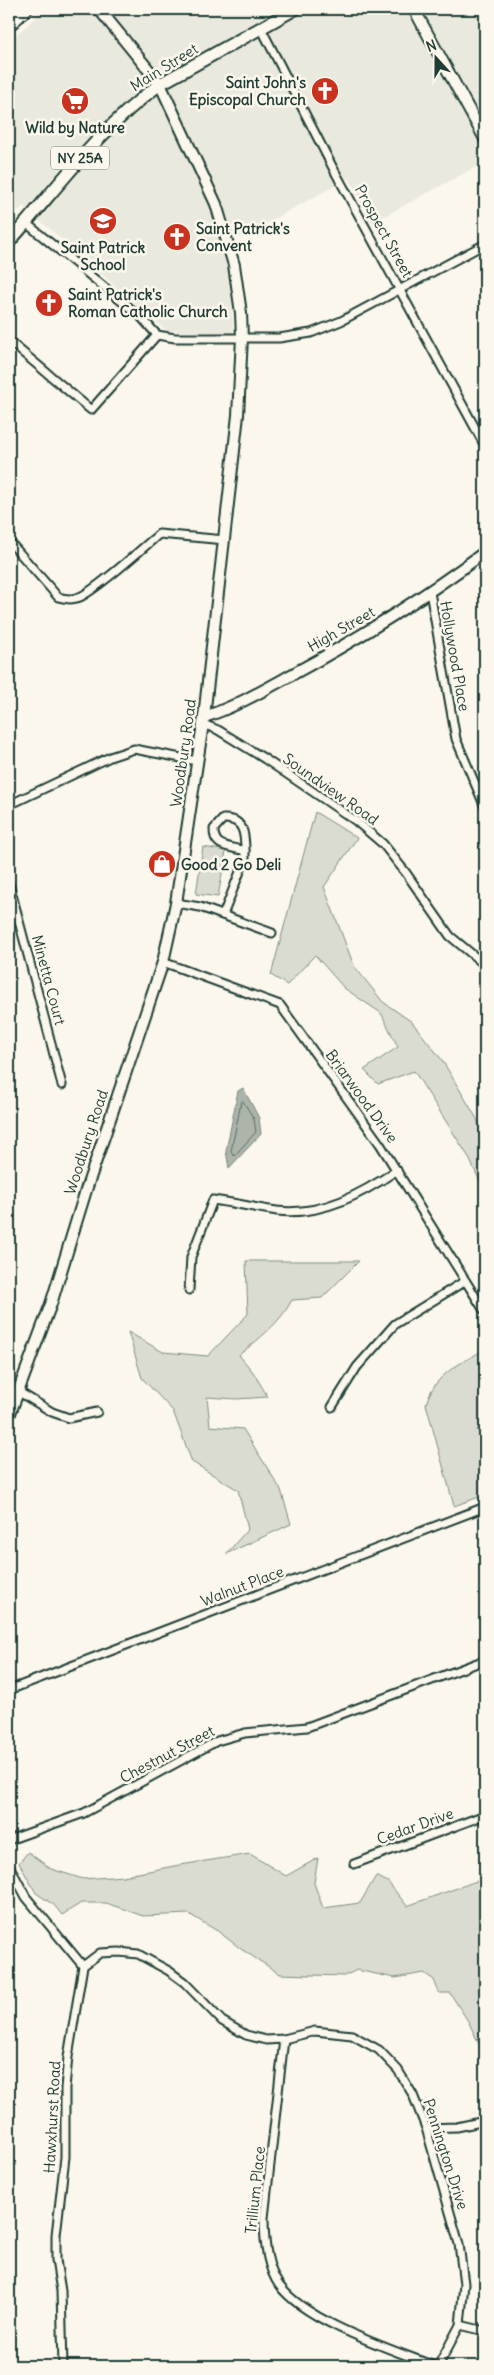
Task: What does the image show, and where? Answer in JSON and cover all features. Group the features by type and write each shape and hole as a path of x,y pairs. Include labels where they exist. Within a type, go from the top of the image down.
{"main road":[{"path":"9,26 27,9"},
{"name":"Woodbury Road","path":"9,1416 51,1304 87,1188 163,962 176,903 203,720 238,415 242,338 234,265 216,204 160,84 99,9"},
{"name":"Main Street","path":"9,242 66,173 114,121 160,84 295,9"},
{"path":"414,9 485,139"},
{"name":"High Street","path":"203,720 235,706 306,667 430,592 485,552"}],"street":[{"name":"Prospect Street","path":"261,28 333,168 485,446"},
{"path":"26,222 142,318 157,335 175,338 279,338 311,333 341,321 485,244"},
{"path":"9,341 91,410 157,335"},
{"path":"9,541 58,597 68,600 79,598 92,589 159,534 225,540"},
{"name":"Hollywood Place","path":"430,592 456,739 485,807"},
{"name":"Soundview Road","path":"203,720 265,759 363,826 383,844 406,873 450,936 485,965"},
{"path":"9,805 110,757 134,748 196,761"},
{"path":"224,915 245,859 245,851 245,837 238,822 232,818 223,819 217,824 214,835 217,842 226,848 245,851"},
{"name":"Minetta Court","path":"9,883 62,1084"},
{"path":"176,903 224,915 272,933"},
{"name":"Briarwood Drive","path":"163,962 280,1005 398,1170 485,1312"},
{"path":"189,1290 191,1257 213,1200 279,1211 312,1210 344,1201 398,1170"},
{"path":"332,1407 357,1368 396,1324 465,1281"},
{"path":"19,1392 52,1412 69,1418 97,1412"},
{"name":"Walnut Place","path":"9,1690 485,1507"},
{"name":"Chestnut Street","path":"9,1840 84,1813 217,1741 245,1733 272,1732 307,1727 485,1660"},
{"name":"Cedar Drive","path":"354,1864 485,1815"},
{"path":"9,1865 26,1897 83,1966"},
{"name":"Pennington Drive","path":"83,1966 100,1953 138,1954 170,1971 184,1982 222,2021 246,2035 266,2040 284,2039 315,2031 352,2035 379,2050 398,2070 413,2095 426,2128 458,2244 464,2284 460,2325 438,2366"},
{"name":"Hawxhurst Road","path":"63,2366 61,2291 56,2260 56,2236 65,2157 67,2065 83,1966"},
{"name":"Trillium Place","path":"284,2039 264,2218 264,2243 279,2284 304,2308 325,2320 434,2366"},
{"path":"426,2128 457,2128 485,2121"},
{"path":"460,2325 485,2331"}],"shaded area":[{"path":"44,9 485,9 485,162 372,223 349,178 224,246 232,287 233,333 167,331 23,206 9,221 9,42"},
{"path":"315,812 357,838 324,887 354,966 383,1002 412,1022 442,1060 477,1119 485,1141 485,1192 468,1156 414,1071 378,1084 364,1070 398,1047 381,1013 344,988 315,955 287,985 271,975"},
{"path":"203,847 226,851 218,897 196,894"},
{"path":"246,1261 359,1261 322,1298 292,1300 275,1323 239,1355 253,1372 268,1397 236,1399 207,1397 210,1426 243,1429 281,1490 291,1524 226,1554 248,1529 238,1490 192,1462 173,1411 142,1378 128,1332 163,1352 208,1356 248,1314"},
{"path":"485,1349 485,1424 477,1429 485,1446 485,1495 454,1506 426,1404 430,1393 442,1377 457,1365"},
{"path":"28,1852 51,1869 83,1879 123,1876 250,1854 286,1876 318,1858 314,1883 323,1908 360,1903 376,1876 388,1882 407,1906 485,1878 485,2052 450,1993 439,1993 434,1980 424,1973 395,1978 357,1970 344,1976 280,1974 189,1914 143,1916 106,1903 81,1903 62,1915 54,1905 36,1893 19,1863"}],"water":[{"path":"243,1088 259,1118 261,1134 229,1168 226,1151 238,1091"}],"place":[{"name":"Saint John's Episcopal Church","path":"325,91"},
{"name":"Wild by Nature","path":"75,101"},
{"name":"Saint Patrick School","path":"103,221"},
{"name":"Saint Patrick's Convent","path":"177,237"},
{"name":"Saint Patrick's Roman Catholic Church","path":"49,303"},
{"name":"Good 2 Go Deli","path":"162,864"}]}
